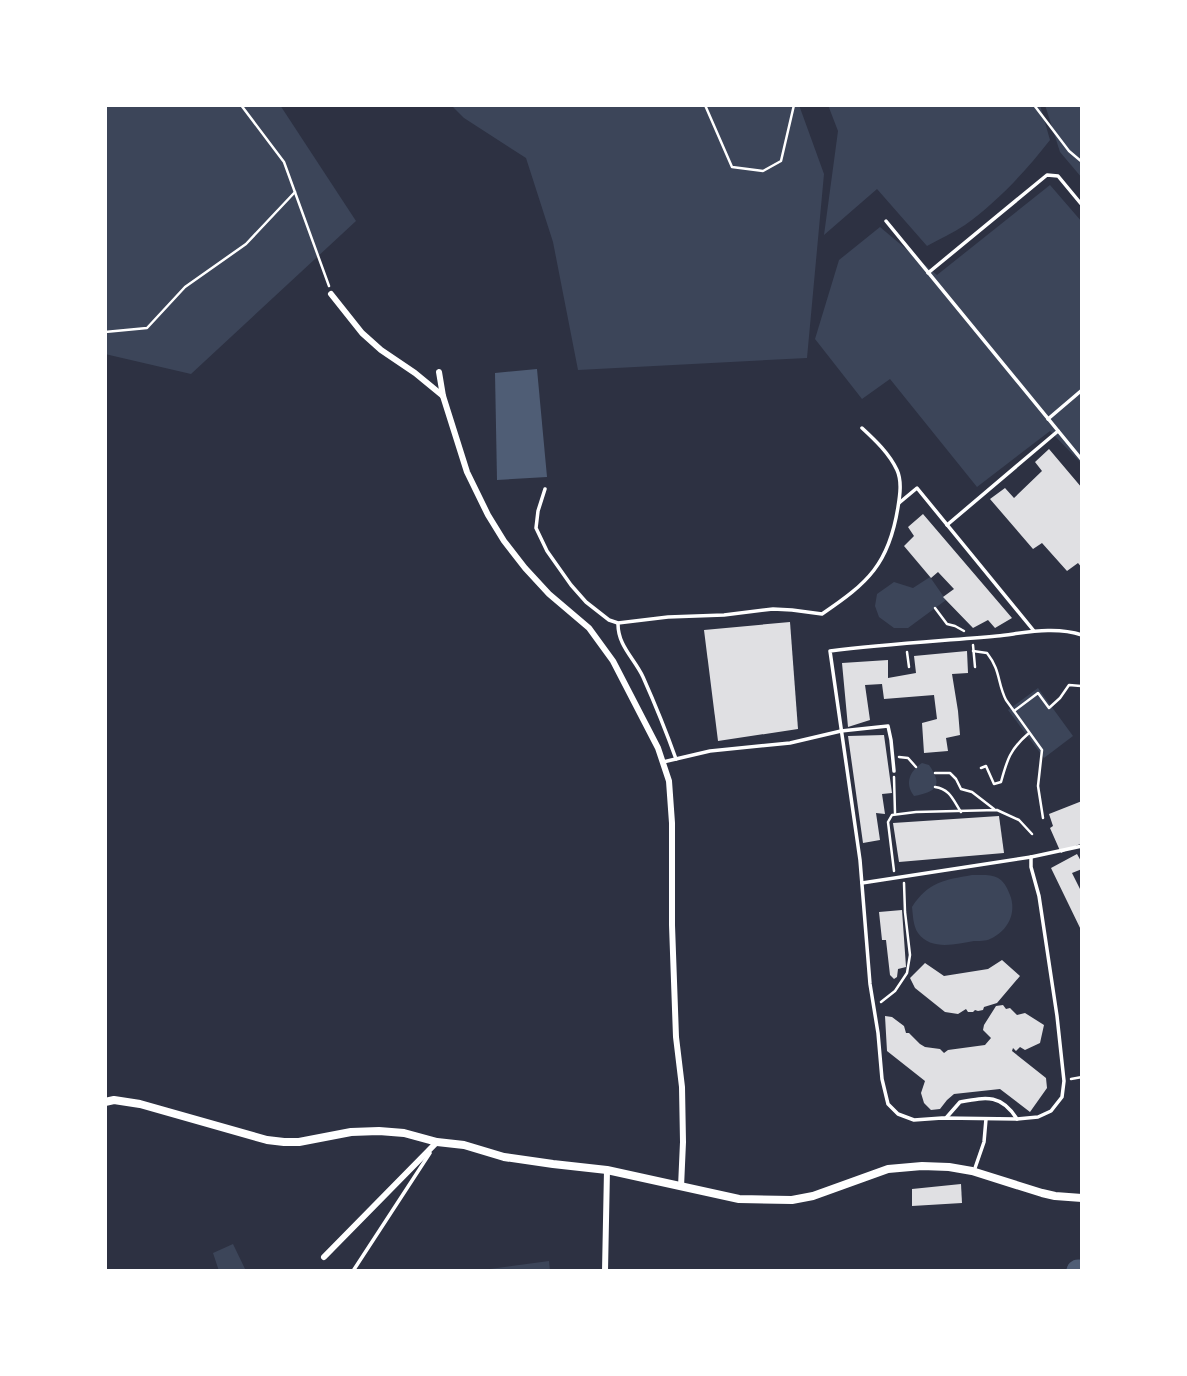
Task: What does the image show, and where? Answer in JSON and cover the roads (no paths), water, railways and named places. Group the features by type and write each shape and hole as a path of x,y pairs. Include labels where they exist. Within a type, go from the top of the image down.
{"street":[{"path":"331,293 381,351 415,373 443,396"},
{"path":"439,372 443,396 467,472 488,515 525,568 589,628 605,650 658,748 669,781 676,1037 682,1087 681,1187"},
{"path":"105,1102 114,1100 140,1104 267,1140 284,1142 299,1142 351,1132 404,1133 437,1142 464,1145 504,1157 607,1170 739,1199 792,1200 813,1196 888,1170 922,1166 974,1171 1042,1193 1082,1198"},
{"path":"324,1257 437,1142"},
{"path":"605,1271 607,1170"}],"lane":[{"path":"928,273 1047,175 1058,176 1082,205"},
{"path":"886,222 1082,460"},
{"path":"1048,419 1082,390"},
{"path":"545,489 536,528 547,551 586,602 608,620 618,623 773,609 822,614 863,584 877,567 892,540 901,486 897,470 879,444 862,428"},
{"path":"947,525 1058,431"},
{"path":"899,503 917,488 1034,631"},
{"path":"618,623 618,635 641,674 676,759"},
{"path":"1031,857 1047,943 1064,1081 1062,1097 1051,1111 1038,1117 914,1120 898,1114 888,1104 883,1079 870,984 860,860 830,651 1034,631 1068,630 1082,635"},
{"path":"663,762 710,751 790,743 841,731 888,726 894,771"},
{"path":"862,883 1031,857 1082,846"},
{"path":"946,1118 960,1102 976,1099 995,1100 1009,1106 1017,1119"},
{"path":"974,1171 984,1142 986,1119"},
{"path":"353,1271 437,1142"}]}
